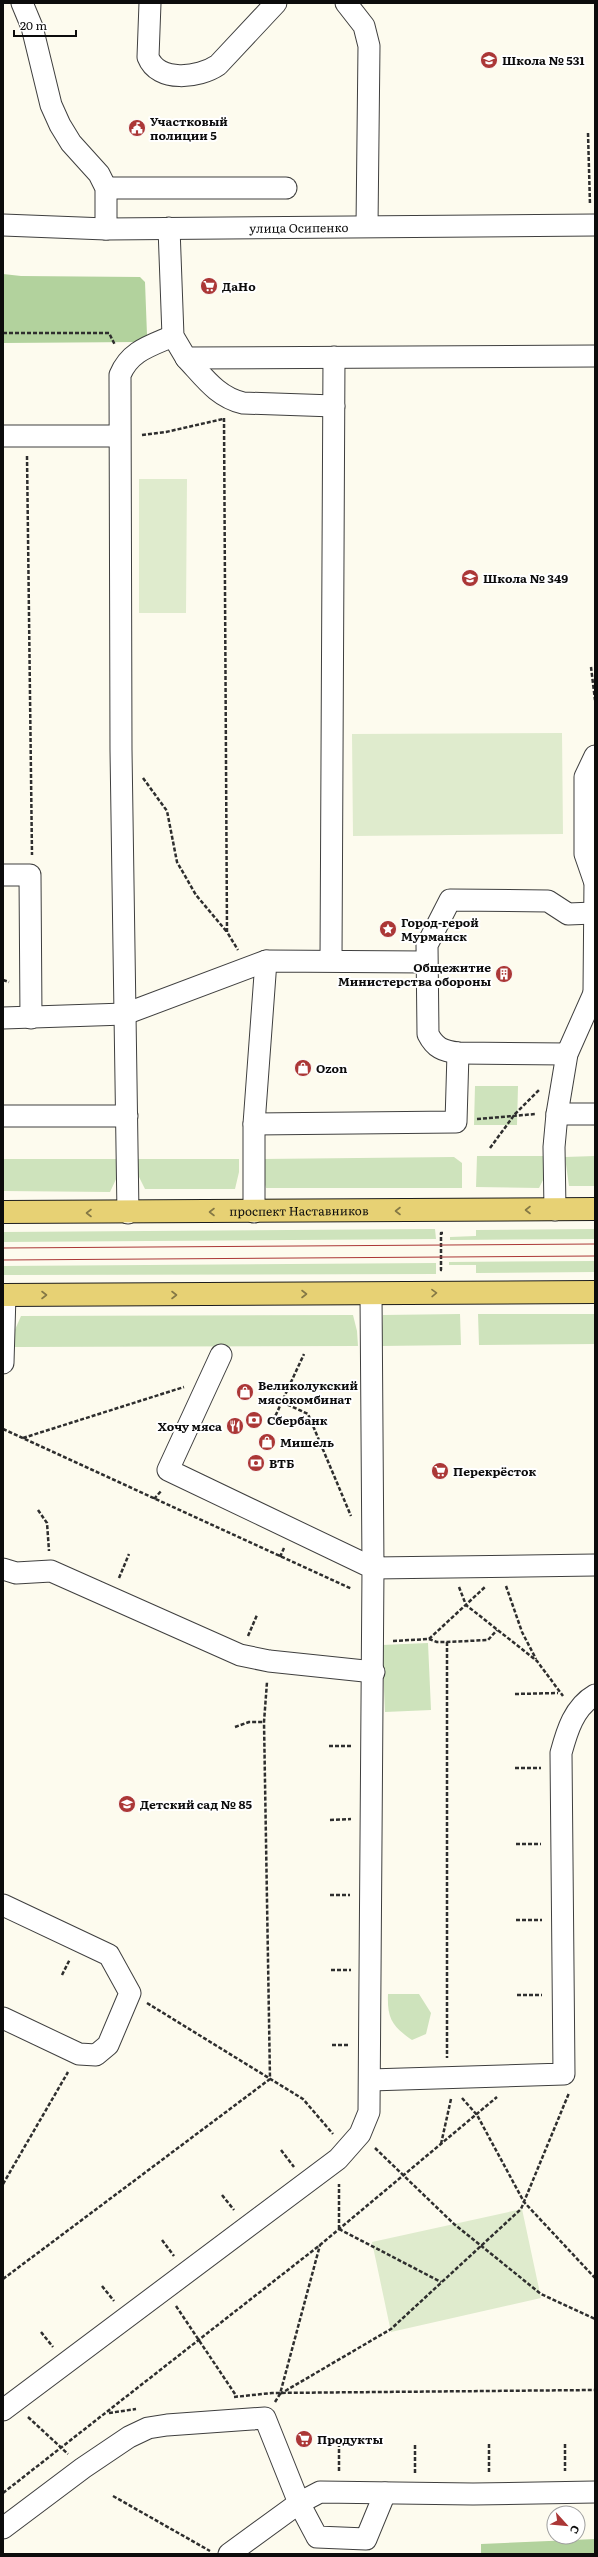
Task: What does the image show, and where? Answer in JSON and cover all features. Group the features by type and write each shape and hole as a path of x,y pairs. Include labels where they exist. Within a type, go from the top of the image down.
{"main road":[{"name":"проспект Наставников","path":"3,1212 128,1213 595,1209"},
{"path":"4,1295 595,1292"}],"street":[{"path":"22,3 32,27 51,105 60,125 71,143 99,174 106,188 106,228"},
{"path":"150,3 148,57 152,65 160,71 169,74 208,72 218,64 276,3"},
{"path":"346,3 364,26 370,46 367,226"},
{"path":"106,188 286,188"},
{"name":"улица Осипенко","path":"3,225 106,228 367,226 592,215"},
{"path":"169,228 173,336 186,358 218,393 227,409 243,403 334,406"},
{"path":"128,1213 121,750 120,375 125,363 138,352 173,336"},
{"path":"186,358 595,356"},
{"path":"331,960 334,357"},
{"path":"3,436 119,436"},
{"path":"555,1210 554,1147 557,1114 567,1054 594,991 594,880 585,854 585,777 595,756"},
{"path":"3,875 30,875 31,1018"},
{"path":"567,1054 458,1053 444,1051 433,1044 428,1034 427,945 450,900 548,901 568,914 594,914"},
{"path":"3,1018 125,1014 257,963 331,960 426,962"},
{"path":"254,1212 257,963"},
{"path":"254,1124 456,1122 458,1053"},
{"path":"557,1114 595,1114"},
{"path":"3,1116 127,1116"},
{"path":"8,2406 338,2159 360,2134 369,2112 374,1672 371,1294"},
{"path":"3,1363 4,1295"},
{"path":"220,1355 168,1470 373,1568 501,1569 595,1565"},
{"path":"3,1569 16,1573 51,1571 240,1655 268,1661 374,1672"},
{"path":"370,2080 450,2083 515,2076 564,2074 561,1753 567,1731 578,1710 595,1695"},
{"path":"3,1905 109,1955 130,1993 108,2044 96,2055 79,2054 3,2018"},
{"path":"3,2528 83,2468 129,2437 148,2428 167,2425 259,2419 316,2537 366,2539 385,2493"},
{"path":"229,2554 299,2503 320,2492 490,2494 595,2492"}],"path":[{"path":"588,133 592,215"},
{"path":"3,333 110,333 125,363"},
{"path":"119,436 166,432 227,409 227,932"},
{"path":"27,436 32,863 30,875"},
{"path":"591,667 595,700"},
{"path":"121,750 167,811 177,862 196,895 227,932 257,963"},
{"path":"490,1148 514,1114 541,1088"},
{"path":"456,1122 514,1114 557,1114"},
{"path":"441,1233 441,1270"},
{"path":"273,1421 304,1354"},
{"path":"23,1439 210,1378"},
{"path":"282,1402 308,1414 354,1524"},
{"path":"3,1430 350,1589 373,1590"},
{"path":"38,1510 47,1523 51,1571"},
{"path":"110,1598 129,1554"},
{"path":"450,1568 466,1605 536,1661"},
{"path":"429,1639 466,1605 501,1569 522,1632 536,1661 558,1693 578,1710"},
{"path":"373,1642 429,1639 437,1642 488,1640 497,1630"},
{"path":"441,2144 450,2083 447,1642"},
{"path":"268,1661 264,1722 270,2079"},
{"path":"515,1694 558,1693"},
{"path":"235,1728 249,1722 264,1722"},
{"path":"130,1993 303,2099 333,2132 338,2159 339,2229"},
{"path":"3,2184 79,2054"},
{"path":"3,2493 320,2245 510,2086 515,2076"},
{"path":"3,2279 270,2079"},
{"path":"450,2083 477,2114 524,2202 595,2278"},
{"path":"164,2289 199,2341 259,2419 280,2394 391,2329 521,2209 570,2091"},
{"path":"360,2134 454,2224 540,2294 595,2319"},
{"path":"339,2229 441,2282"},
{"path":"280,2394 320,2245"},
{"path":"280,2394 595,2390"},
{"path":"8,2406 62,2448 83,2468"},
{"path":"489,2444 490,2494"},
{"path":"564,2444 565,2492"},
{"path":"414,2493 415,2445"},
{"path":"339,2446 339,2492"},
{"path":"113,2496 214,2554"}],"green space":[{"path":"3,274 21,276 140,277 145,282 147,335 139,342 3,343"},
{"path":"139,479 187,479 186,613 139,613"},
{"path":"562,733 563,834 353,836 352,734"},
{"path":"475,1086 518,1086 517,1125 474,1125"},
{"path":"477,1156 546,1156 546,1174 539,1188 476,1187"},
{"path":"595,1156 595,1186 569,1186 565,1157"},
{"path":"454,1157 462,1163 462,1188 266,1188 261,1171 262,1159"},
{"path":"3,1159 118,1159 118,1175 110,1192 3,1191"},
{"path":"136,1159 239,1159 239,1172 235,1189 145,1189 137,1173"},
{"path":"435,1229 436,1239 3,1242 3,1232"},
{"path":"595,1229 595,1239 450,1240 450,1237 476,1236 476,1230"},
{"path":"595,1261 595,1272 476,1273 476,1265 449,1265 449,1262"},
{"path":"436,1263 436,1274 3,1275 3,1266"},
{"path":"460,1314 461,1345 381,1346 383,1315"},
{"path":"478,1314 595,1314 595,1344 479,1345"},
{"path":"353,1315 357,1331 358,1346 15,1347 14,1332 21,1316"},
{"path":"428,1643 431,1710 385,1712 382,1645"},
{"path":"388,1994 419,1994 431,2013 426,2034 412,2040 395,2026 390,2015"},
{"path":"522,2209 541,2298 391,2332 372,2242"},
{"path":"586,2539 595,2539 595,2554 481,2554 481,2544 546,2541 546,2545 586,2545"}],"tram line":[{"path":"3,1248 595,1244"},
{"path":"3,1260 595,1256"}],"place":[{"name":"Школа № 531","path":"489,60"},
{"name":"Участковый полиции 5","path":"137,128"},
{"name":"ДаНо","path":"209,286"},
{"name":"Школа № 349","path":"470,578"},
{"name":"Город-герой Мурманск","path":"388,929"},
{"name":"Общежитие Министерства обороны","path":"504,974"},
{"name":"Ozon","path":"303,1068"},
{"name":"Великолукский мясокомбинат","path":"245,1392"},
{"name":"Сбербанк","path":"254,1420"},
{"name":"Хочу мяса","path":"235,1426"},
{"name":"Мишель","path":"267,1442"},
{"name":"ВТБ","path":"256,1463"},
{"name":"Перекрёсток","path":"440,1471"},
{"name":"Детский сад № 85","path":"127,1804"},
{"name":"Продукты","path":"304,2439"}]}
